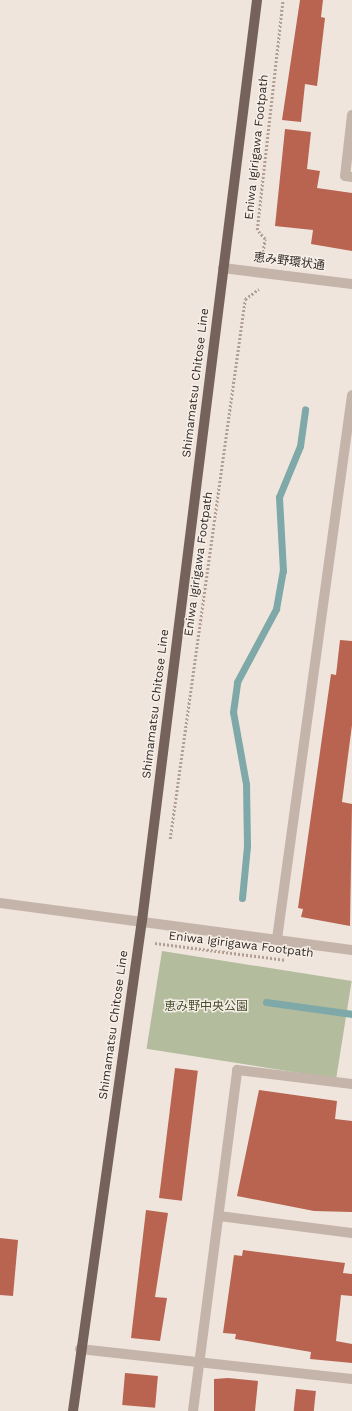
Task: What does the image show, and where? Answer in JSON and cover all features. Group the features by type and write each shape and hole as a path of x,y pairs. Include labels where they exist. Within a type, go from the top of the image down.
{"main road":[{"name":"Shimamatsu Chitose Line","path":"72,1411 142,922 257,0"}],"street":[{"path":"352,115 345,176 352,177"},
{"name":"恵み野環状通","path":"223,268 260,271 352,284"},
{"path":"277,939 352,395"},
{"path":"0,903 352,950"},
{"path":"193,1411 237,1070 352,1084"},
{"path":"219,1216 352,1233"},
{"path":"80,1349 199,1359 352,1379"}],"path":[{"name":"Eniwa Igirigawa Footpath","path":"170,844 245,299 258,292 265,239 257,230 283,0"},
{"name":"Eniwa Igirigawa Footpath","path":"159,924 155,944 289,960"}],"green space":[{"name":"恵み野中央公園","path":"162,951 352,981 336,1079 147,1049"}],"building":[{"path":"300,0 323,0 321,17 325,18 317,86 305,84 301,122 282,120"},
{"path":"285,129 311,132 307,169 320,171 317,188 352,193 352,251 311,244 313,230 275,226"},
{"path":"340,640 352,641 352,725 342,802 352,804 350,926 301,917 303,909 298,908 331,674 336,675"},
{"path":"175,1068 198,1071 182,1201 159,1198"},
{"path":"259,1090 337,1101 335,1119 352,1121 352,1212 314,1211 237,1196"},
{"path":"146,1210 168,1213 155,1297 167,1298 160,1341 131,1338"},
{"path":"0,1238 18,1240 13,1296 0,1295"},
{"path":"243,1250 345,1263 343,1273 352,1274 352,1296 341,1295 336,1341 352,1344 352,1363 310,1359 311,1352 235,1339 236,1334 223,1333 234,1255 242,1256"},
{"path":"125,1373 158,1376 155,1408 122,1405"},
{"path":"228,1378 258,1381 255,1411 214,1411 214,1379"},
{"path":"296,1389 316,1391 314,1411 294,1411"}],"waterway":[{"path":"242,898 247,846 246,784 233,712 237,682 276,609 283,571 279,497 300,446 305,409"},
{"path":"266,1002 352,1014"}]}
